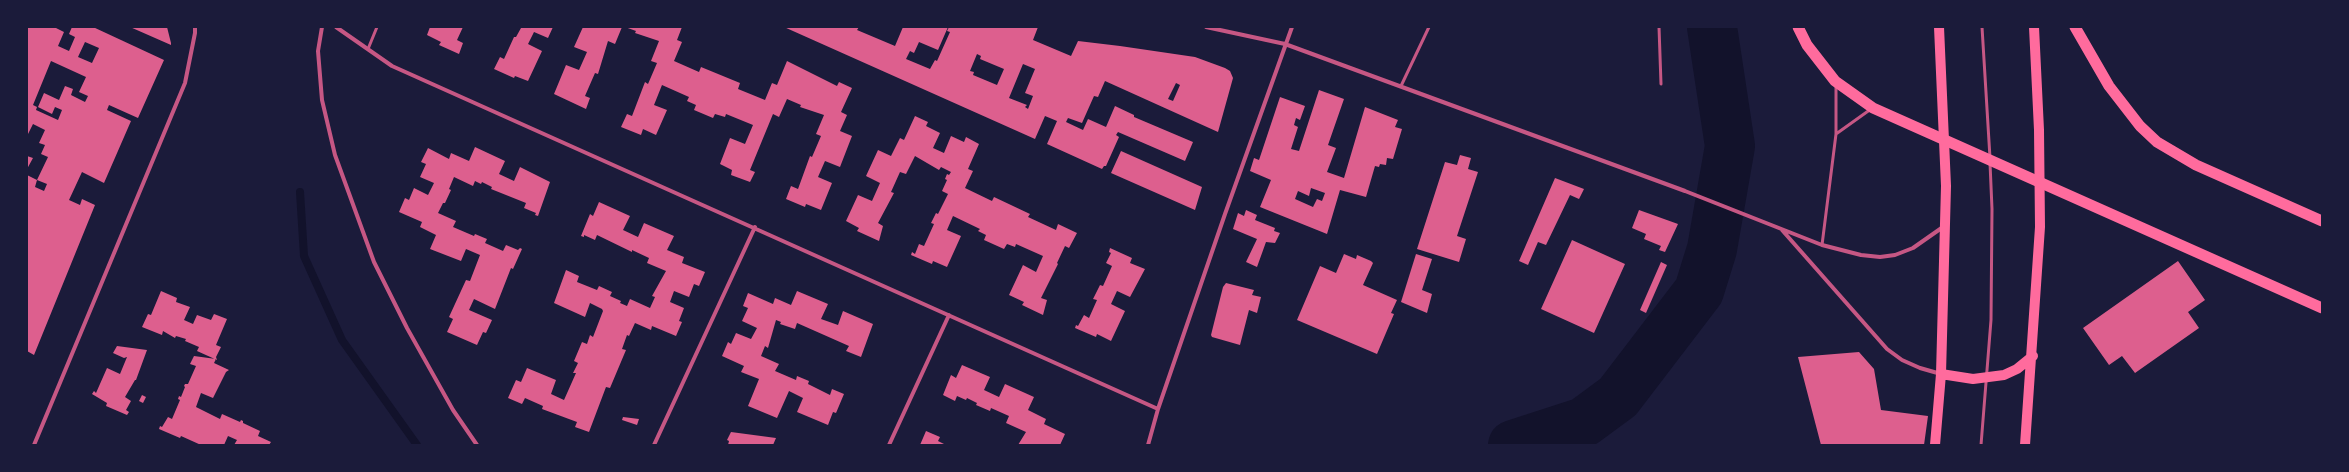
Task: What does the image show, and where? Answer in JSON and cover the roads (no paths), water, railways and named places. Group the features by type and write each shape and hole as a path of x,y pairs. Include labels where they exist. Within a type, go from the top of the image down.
{"highway":[{"path":"1798,27 1807,45 1836,81 1873,108 2040,180 2322,308"},
{"path":"2075,27 2109,86 2140,126 2157,142 2196,165 2322,221"}],"main road":[{"path":"1935,445 1941,374 1945,225 1945,140 1939,27"},
{"path":"2025,445 2038,281 2040,180 2034,27"},
{"path":"1941,374 1974,379 2004,375 2017,369 2033,356"}],"street":[{"path":"34,445 185,83 195,27"},
{"path":"322,27 318,51 322,100 335,155 374,262 438,383 477,445"},
{"path":"336,27 392,66 755,227 1158,409"},
{"path":"1206,27 1284,44 1686,191 1822,245 1861,256 1880,257 1895,255 1913,248 1945,225"},
{"path":"1148,445 1158,409 1284,44 1292,27"},
{"path":"654,445 755,227"},
{"path":"1781,229 1887,349 1902,360 1920,368 1941,374"},
{"path":"889,445 949,315"}],"lane":[{"path":"368,49 378,27"},
{"path":"1402,86 1429,27"},
{"path":"1659,27 1661,84"},
{"path":"1981,445 1991,320 1992,209 1982,27"},
{"path":"1822,245 1836,134 1836,81"},
{"path":"1836,134 1873,108"}],"waterway":[{"path":"1513,445 1584,422 1618,397 1699,291 1712,249 1730,146 1712,27"},
{"path":"300,192 304,256 342,340 417,445"}]}
